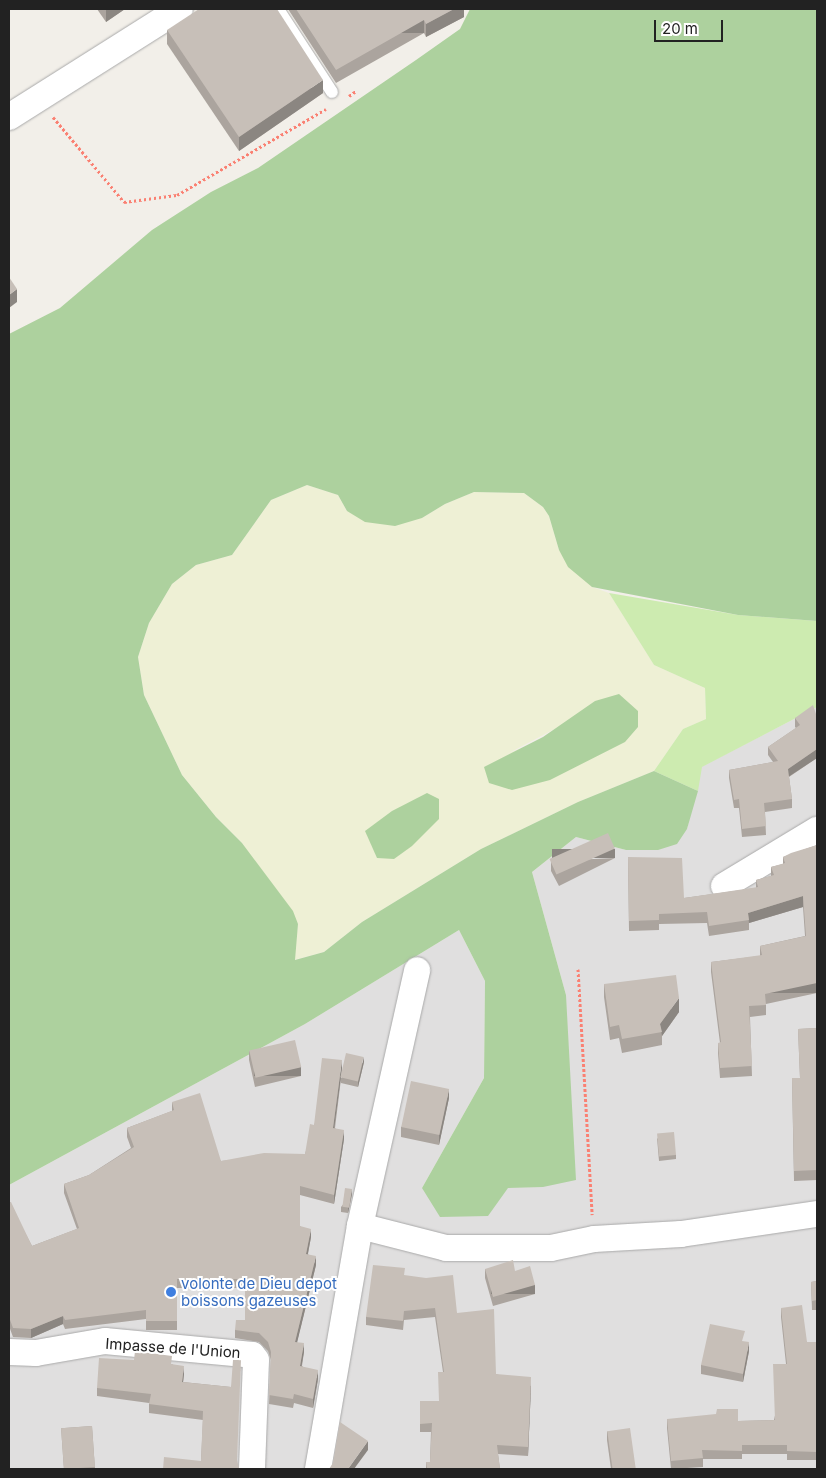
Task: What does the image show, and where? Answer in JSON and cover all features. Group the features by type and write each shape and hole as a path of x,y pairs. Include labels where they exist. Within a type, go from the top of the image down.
{"street":[{"path":"9,117 37,97 180,9"},
{"path":"724,886 817,830"},
{"path":"318,1469 360,1226 417,970"},
{"path":"360,1226 446,1248 551,1248 594,1239 681,1234 817,1214"},
{"name":"Impasse de l'Union","path":"9,1352 36,1352 105,1342 252,1355 256,1360 252,1469"}],"lane":[{"path":"278,9 336,96"}],"path":[{"path":"336,96 356,91"},
{"path":"37,97 124,202 177,195 331,106"},
{"path":"578,969 594,1239"}],"shaded area":[{"path":"817,707 817,1469 9,1469 9,1185 305,1024 459,930 485,981 484,1078 422,1188 543,1187 566,995 532,872 576,837 626,850 687,829 701,767"}],"green space":[{"path":"470,9 817,9 817,621 738,615 592,587 568,567 559,550 549,516 543,507 524,493 474,492 445,504 422,518 395,526 365,522 347,511 338,495 307,485 271,500 232,555 196,565 172,584 149,623 138,657 144,695 182,775 216,817 242,843 293,911 298,924 295,960 324,952 362,922 481,849 578,802 654,771 698,791 687,829 677,844 658,850 626,850 576,837 532,872 566,995 576,1180 543,1187 508,1188 488,1216 440,1217 422,1188 484,1078 485,981 459,930 305,1024 9,1185 9,334 60,308 152,230 211,192 258,168 460,29"},
{"path":"307,485 338,495 347,511 422,518 445,504 474,492 524,493 543,507 549,516 559,550 592,587 609,593 654,665 705,688 706,719 683,729 654,771 578,802 481,849 362,922 324,952 294,960 298,924 242,843 216,817 182,775 144,695 138,657 149,623 172,584 196,565 232,555 271,500","holes":["633,703 507,754 568,722"]},
{"path":"609,593 738,615 817,621 817,707 702,767 698,791 654,771 683,729 706,719 705,688 654,665"},
{"path":"619,694 638,711 638,727 625,742 550,780 512,790 489,783 484,767 543,737 595,701"},
{"path":"427,793 439,799 439,819 412,846 394,859 377,858 365,831 392,811"}],"building":[{"path":"199,9 277,9 323,80 239,137 167,30"},
{"path":"296,9 454,9 426,24 424,20 336,70"},
{"path":"9,277 17,289 9,295"},
{"path":"813,705 817,714 817,749 788,769 792,799 764,803 766,826 742,829 739,799 734,800 729,770 778,761 768,747 800,725 795,718"},
{"path":"608,833 615,849 556,875 550,859"},
{"path":"817,845 817,983 765,994 766,1005 749,1006 752,1066 720,1068 718,1043 721,1042 711,962 762,955 760,946 806,936 803,896 748,913 749,920 709,926 707,912 659,914 659,920 629,921 628,857 682,858 684,898 758,887 756,880 774,875 771,867 785,863 783,857"},
{"path":"676,975 679,998 660,1024 662,1032 622,1039 619,1025 610,1027 604,984"},
{"path":"817,1028 817,1170 794,1171 792,1078 800,1078 798,1029"},
{"path":"295,1040 301,1067 256,1078 249,1051"},
{"path":"346,1053 364,1057 358,1081 340,1077"},
{"path":"322,1058 342,1060 333,1128 344,1130 334,1195 300,1186 300,1226 311,1229 306,1254 316,1256 295,1342 304,1343 300,1366 318,1370 313,1399 294,1394 293,1399 269,1395 271,1352 268,1342 259,1333 235,1330 236,1320 245,1320 245,1279 177,1279 177,1321 146,1321 146,1310 65,1320 63,1316 31,1329 13,1328 9,1317 9,1202 11,1202 32,1246 79,1228 64,1184 89,1175 134,1147 127,1128 174,1110 172,1102 200,1093 221,1161 264,1153 305,1154 310,1124 314,1125"},
{"path":"411,1081 449,1089 439,1135 401,1127"},
{"path":"674,1132 676,1155 659,1156 657,1133"},
{"path":"345,1188 352,1189 349,1208 342,1207"},
{"path":"513,1260 515,1271 530,1266 535,1285 493,1297 485,1269"},
{"path":"373,1265 405,1268 404,1275 426,1278 453,1275 457,1313 494,1309 496,1374 531,1377 528,1447 497,1445 500,1469 427,1469 426,1462 430,1462 432,1423 420,1424 420,1401 439,1401 438,1372 444,1372 435,1308 404,1311 403,1321 366,1317"},
{"path":"817,1281 817,1300 812,1301 811,1282"},
{"path":"802,1305 807,1342 817,1342 817,1452 787,1451 787,1445 742,1445 742,1451 702,1450 703,1458 671,1461 667,1419 716,1414 717,1409 738,1409 738,1421 775,1420 773,1364 787,1364 781,1308"},
{"path":"710,1324 745,1331 742,1341 749,1342 743,1374 701,1365"},
{"path":"135,1351 172,1356 171,1364 184,1366 182,1382 231,1387 233,1360 241,1360 237,1460 241,1469 163,1469 164,1457 201,1461 203,1411 149,1404 151,1394 97,1388 99,1358 134,1360"},
{"path":"340,1422 368,1441 348,1469 329,1469 333,1463"},
{"path":"92,1426 95,1467 64,1469 61,1428"},
{"path":"630,1428 636,1469 613,1469 607,1431"}],"place":[{"name":"volonte de Dieu depot boissons gazeuses","path":"171,1292"}]}
